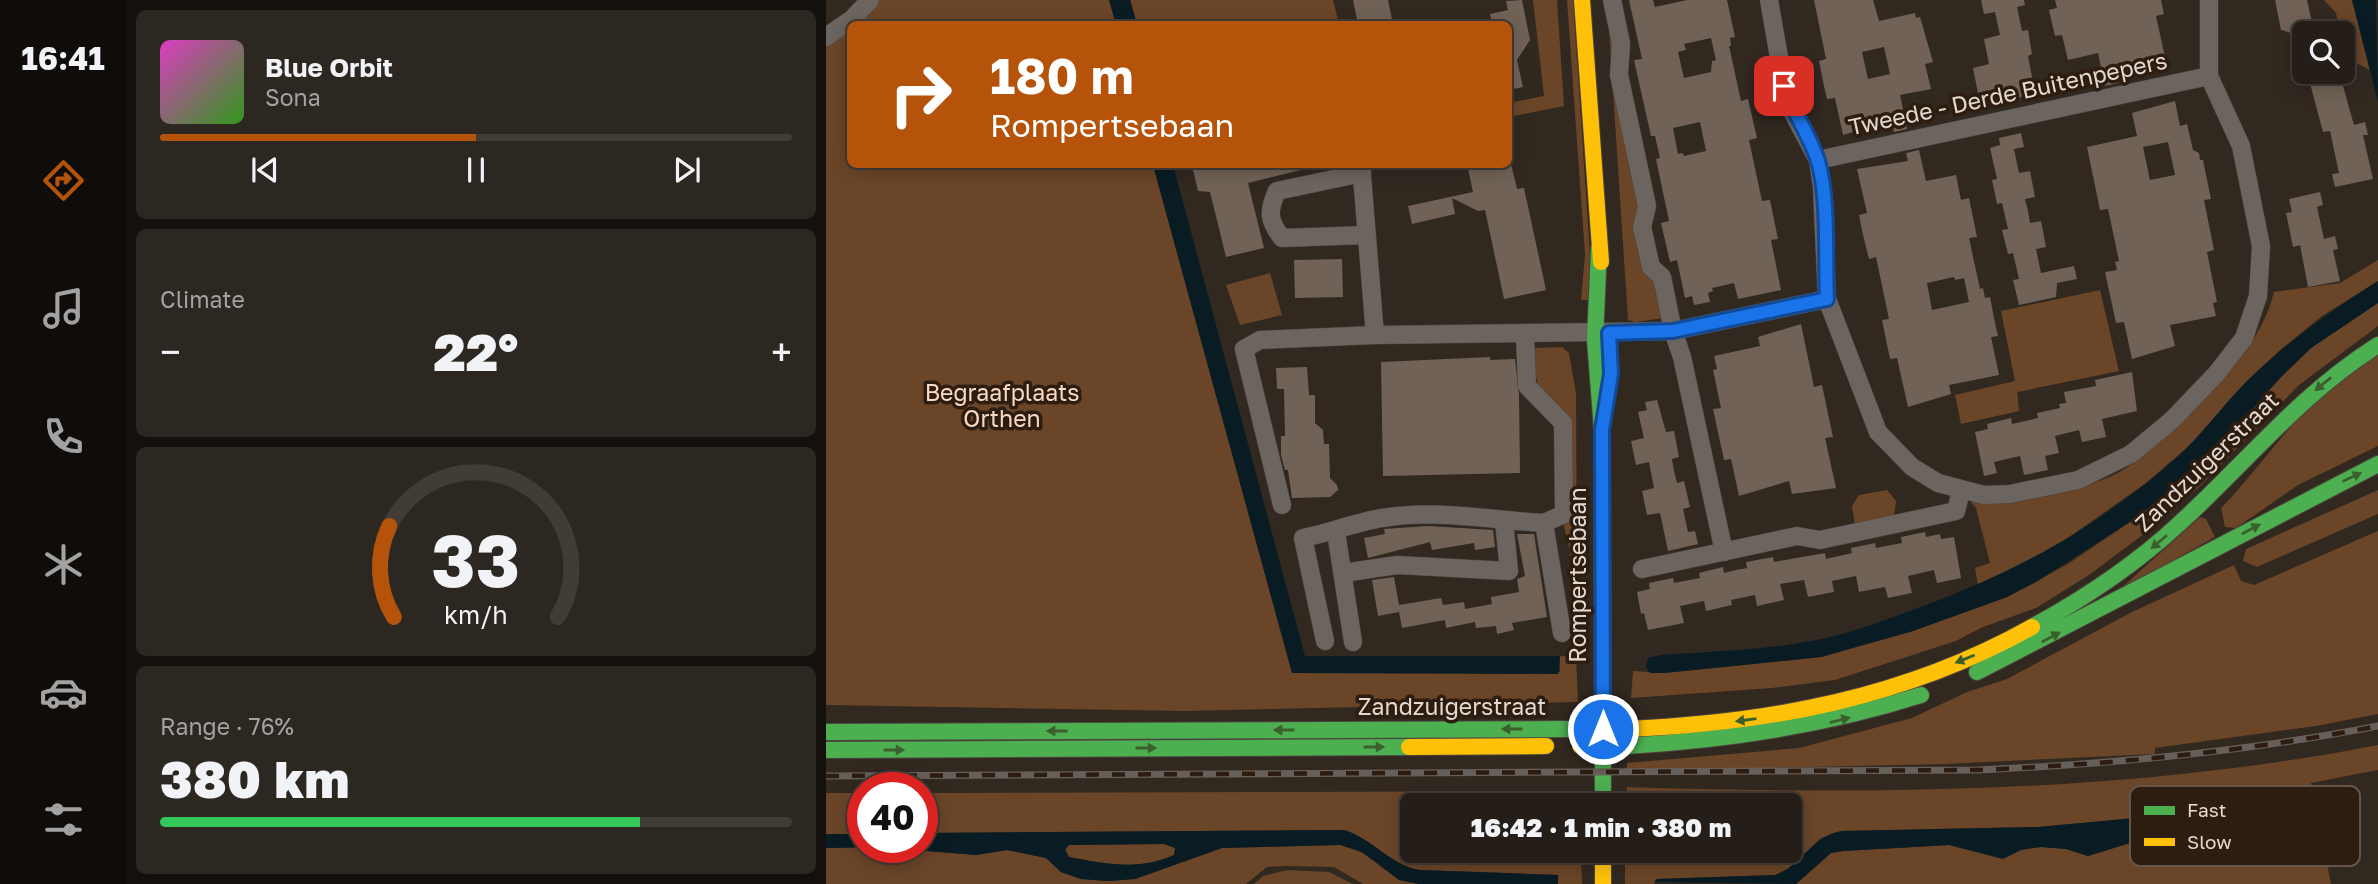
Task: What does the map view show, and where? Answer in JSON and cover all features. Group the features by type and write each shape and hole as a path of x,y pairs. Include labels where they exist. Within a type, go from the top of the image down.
{"main road":[{"name":"Rompertsebaan","path":"1582,0 1599,249 1601,333 1611,374 1602,430 1603,793"},
{"name":"Zandzuigerstraat","path":"826,732 1626,729 1704,725 1821,707 1917,678 1976,655 2033,626 2090,592 2155,545 2205,502 2320,386 2378,345"},
{"name":"Zandzuigerstraat","path":"826,750 1626,746 1755,737 1871,712 1983,670 2378,464"},
{"path":"1603,863 1603,884"}],"street":[{"path":"849,21 870,0"},
{"path":"1612,0 1621,43 1619,75 1647,206 1642,227 1651,267 1662,276 1724,552"},
{"path":"1769,0 1784,86 1793,113 1818,160 1822,188 1827,299 1878,432 1912,467 1938,483 1984,495 2010,494 2078,480 2131,454 2172,420 2217,373 2244,338 2258,296 2260,246 2241,146 2209,75 2210,0"},
{"path":"826,37 847,22"},
{"name":"Tweede - Derde Buitenpepers","path":"1818,160 2209,75"},
{"path":"1366,235 1282,238 1272,225 1269,210 1277,191 1361,169 1375,335"},
{"path":"1282,505 1244,349 1260,340 1375,335 1673,331 1827,299"},
{"name":"Rompertsebaan","path":"1325,641 1303,538 1336,532 1381,518 1468,514 1504,521 1545,523 1564,514 1563,423 1527,386 1525,335"},
{"path":"1642,569 1797,536 1820,540 1956,511 1961,491"},
{"path":"1343,573 1397,565 1509,571 1504,521"},
{"name":"Rompertsebaan","path":"1545,523 1562,633"},
{"path":"1336,532 1353,642"}],"green space":[{"path":"877,0 1109,0 1115,21 858,21"},
{"path":"1130,0 1333,0 1338,21 1136,21"},
{"path":"1533,0 1557,0 1564,106 1512,116 1512,102 1544,96"},
{"path":"1567,0 1573,0 1590,255 1588,300 1581,300 1585,255"},
{"path":"1607,0 1655,285 1664,287 1670,317 1636,322 1628,320"},
{"path":"2324,0 2352,0 2370,70 2355,62 2355,21 2338,21 2336,13"},
{"name":"Begraafplaats Orthen","path":"847,30 847,168 1154,168 1292,673 1560,672 1560,656 1576,657 1578,702 1185,711 826,705 826,43"},
{"path":"2378,260 2378,281 2322,316 2280,350 2245,383 2198,438 2146,483 2058,545 1978,585 1975,568 1990,563 1976,508 1971,502 2008,500 2070,490 2108,478 2123,470 2154,445 2238,361 2260,329 2274,292 2340,283"},
{"path":"1270,273 1282,315 1240,325 1226,285"},
{"path":"2100,290 2119,371 2018,392 2017,389 2019,411 1961,424 1955,395 2015,381 2001,311"},
{"path":"2378,303 2378,326 2299,385 2200,486 2152,528 2089,575 2036,608 1983,627 1956,641 1835,680 1772,688 1631,698 1633,671 1664,673 1821,657 1913,631 2007,597 2068,564 2133,520 2205,463 2280,378 2311,348"},
{"path":"1562,347 1569,353 1576,393 1577,583 1564,526 1569,417 1540,388 1534,348"},
{"path":"2378,354 2378,446 2298,485 2236,528 2225,527 2221,508 2297,420 2325,394"},
{"path":"1887,490 1896,501 1894,516 1855,525 1852,506 1859,495"},
{"path":"2378,490 2378,514 2257,567 2243,561 2246,549"},
{"path":"2200,517 2206,519 2215,537 2118,591"},
{"path":"2378,531 2378,714 2316,726 2155,748 2155,754 1945,764 1627,771 1627,763 1799,748 1912,718 1967,692 2007,679 2132,612 2234,565 2241,581 2254,585"},
{"path":"2378,745 2378,770 2311,783 2312,786 2130,786 2130,819 2038,827 1842,831 1821,838 1802,856 1802,793 1627,793 1627,787 1815,791 2004,787 2192,773"},
{"path":"1580,791 1400,793 1400,863 1364,839 1344,830 938,833 938,793"},
{"path":"826,793 847,793 847,834 826,834"},
{"path":"2130,843 2130,866 2327,866 2331,884 1796,884 1831,853 1843,851 1949,845 2003,858 2021,849 2066,849 2088,856"},
{"path":"1164,844 1176,848 1174,855 1135,865 1109,864 1069,857 1065,849 1068,845"},
{"path":"1340,845 1362,853 1400,878 1425,884 1363,884 1334,867 1286,866 1267,867 1246,884 826,884 826,848 847,848 847,863 938,863 938,852 976,855 1007,850 1046,858 1061,872 1081,879 1108,881 1135,879 1222,848"},
{"path":"1401,863 1581,863 1582,884 1558,884 1558,875 1419,870"},
{"path":"1625,863 1794,863 1775,875 1657,879 1654,884 1625,884"},
{"path":"1287,870 1329,872 1353,884 1254,884 1263,876"}],"water":[{"path":"1109,0 1130,0 1136,21 1115,21"},
{"path":"2352,0 2376,0 2378,102"},
{"path":"1154,168 1174,168 1305,656 1560,656 1558,674 1292,673"},
{"path":"2378,281 2378,303 2311,348 2280,378 2205,463 2133,520 2036,582 2007,597 1913,631 1821,657 1664,673 1650,673 1646,667 1648,658 1660,655 1774,647 1840,634 1883,621 1958,592 2055,546 2144,485 2173,461 2248,380 2279,352"},
{"path":"2130,819 2130,843 2088,856 2066,849 2041,847 2021,850 2003,859 1949,845 1843,851 1831,853 1796,884 1654,882 1657,879 1775,875 1795,863 1802,863 1802,857 1823,838 1842,831 2038,827"},
{"path":"1344,830 1364,839 1400,863 1419,870 1558,875 1558,884 1418,884 1399,880 1362,852 1340,845 1222,848 1135,879 1108,881 1081,879 1061,872 1046,858 1007,850 976,855 938,852 938,833","holes":["1164,844 1175,848 1174,855 1148,863 1122,865 1069,857 1065,850 1069,845"]},
{"path":"826,834 847,834 847,848 826,848"}],"building":[{"path":"1353,0 1388,0 1392,21 1357,21"},
{"path":"1522,0 1530,40 1517,60 1523,87 1512,89 1512,21 1491,21 1490,14 1508,10 1506,1"},
{"path":"1629,0 1653,0 1655,7 1687,0 1727,0 1735,37 1730,38 1729,46 1741,101 1748,99 1757,138 1749,140 1762,201 1770,200 1778,239 1771,240 1781,290 1738,299 1734,283 1712,288 1713,291 1708,293 1710,302 1694,305 1692,296 1685,298 1677,260 1670,262 1661,223 1669,221 1656,159 1660,158 1655,136 1651,136 1634,60 1642,59","holes":["1711,38 1716,60 1712,61 1711,72 1684,78 1678,52 1686,50 1684,44","1700,122 1706,151 1684,156 1683,153 1678,154 1673,128"]},
{"path":"1814,0 1873,0 1879,21 1915,13 1916,18 1920,17 1933,62 1925,64 1931,89 1900,95 1907,129 1894,132 1892,121 1843,135 1835,98 1827,99 1824,86 1819,61 1826,59","holes":["1884,47 1890,74 1868,79 1862,52"]},
{"path":"1981,0 2024,0 2025,5 2017,7 2022,31 2028,30 2032,54 2028,56 2034,87 2024,89 2026,96 2003,101 2000,88 1978,93 1973,68 1989,64 1984,39 2000,35 1995,12 1984,14"},
{"path":"2055,0 2161,0 2164,14 2156,16 2167,66 2117,77 2118,83 2105,86 2098,53 2068,60 2062,35 2055,36 2049,10 2057,8"},
{"path":"2275,0 2307,0 2312,21 2292,21 2292,38 2291,33 2281,30"},
{"path":"2310,84 2342,84 2354,125 2365,122 2368,135 2363,135 2373,179 2335,187 2332,174 2339,173 2330,131 2323,132"},
{"path":"2175,101 2180,126 2187,124 2193,150 2199,153 2200,160 2203,160 2211,199 2204,200 2214,250 2207,252 2217,302 2213,303 2216,316 2170,325 2175,346 2132,359 2124,322 2116,323 2105,272 2117,270 2115,262 2119,261 2108,209 2100,210 2087,147 2137,136 2132,113","holes":["2168,142 2175,175 2150,180 2143,147"]},
{"path":"2021,133 2024,147 2014,149 2019,173 2030,171 2035,197 2025,199 2030,223 2041,221 2046,247 2036,249 2041,273 2074,266 2077,279 2057,283 2056,297 2019,305 2013,280 2019,279 2013,253 2008,254 2002,230 2008,229 2002,203 1997,204 1992,180 1997,179 1990,148 2000,145 1999,138"},
{"path":"1919,150 1926,181 1956,175 1961,200 1969,198 1977,237 1969,238 1980,289 1983,288 1985,298 1990,297 1998,336 1991,337 1999,375 1949,385 1951,394 1908,407 1897,358 1890,359 1882,320 1889,319 1876,257 1869,259 1863,235 1859,215 1867,213 1857,169 1908,161 1906,153","holes":["1954,277 1955,280 1964,278 1969,302 1932,310 1927,283"]},
{"path":"1305,168 1248,183 1264,248 1226,257 1210,192 1198,191 1193,170"},
{"path":"1468,168 1512,168 1517,189 1524,188 1546,290 1504,299 1485,210 1478,211 1452,198 1455,214 1412,224 1408,206 1473,192"},
{"path":"2320,192 2323,205 2317,207 2324,239 2335,236 2338,249 2333,250 2340,281 2308,287 2300,245 2293,247 2286,213 2292,212 2289,199"},
{"path":"1342,259 1343,297 1295,298 1294,260"},
{"path":"1801,324 1814,387 1822,385 1833,437 1825,438 1836,488 1792,494 1789,481 1739,496 1731,459 1724,460 1713,409 1721,408 1713,370 1717,369 1714,356 1760,346 1758,337"},
{"path":"1490,357 1490,360 1515,359 1519,394 1520,473 1383,476 1381,362"},
{"path":"1307,367 1309,395 1315,395 1315,423 1323,430 1324,444 1329,444 1330,478 1338,490 1330,497 1292,498 1288,470 1285,470 1281,455 1281,436 1285,436 1284,389 1277,389 1276,368"},
{"path":"2132,372 2137,411 2102,419 2106,437 2082,442 2079,430 2055,436 2059,453 2045,456 2048,470 2024,475 2020,456 1994,462 1997,473 1984,476 1975,432 1988,429 1987,424 2011,418 2012,424 2038,418 2037,413 2060,408 2059,404 2066,403 2064,392 2096,386 2095,380"},
{"path":"1657,400 1666,432 1674,431 1679,457 1672,459 1674,471 1677,483 1684,481 1690,507 1683,509 1688,532 1695,531 1698,544 1668,551 1660,513 1647,515 1642,491 1654,488 1649,462 1636,465 1631,441 1644,438 1638,412 1647,410 1645,402"},
{"path":"1428,526 1493,530 1495,547 1475,550 1474,543 1432,550 1430,542 1368,558 1364,538 1385,534 1384,529"},
{"path":"1925,532 1926,537 1940,534 1941,539 1954,537 1961,578 1937,583 1934,570 1908,576 1912,593 1888,598 1885,587 1859,592 1856,576 1832,581 1834,592 1808,597 1804,580 1780,584 1784,600 1757,606 1755,595 1731,600 1732,605 1706,611 1704,601 1680,606 1684,623 1648,630 1644,613 1641,614 1637,592 1650,589 1649,583 1673,578 1674,583 1700,578 1699,573 1723,567 1724,573 1747,568 1746,562 1773,557 1774,562 1825,553 1826,559 1852,553 1851,548 1875,543 1876,548 1902,543 1901,537"},
{"path":"1517,534 1534,534 1547,617 1512,623 1514,630 1497,634 1496,626 1476,628 1475,622 1446,628 1445,620 1402,628 1399,612 1378,616 1372,580 1394,577 1399,605 1441,598 1443,605 1464,602 1465,609 1492,604 1491,597 1519,592 1517,579 1525,576"}],"railway":[{"path":"826,776 1978,770 2179,756 2378,726"}],"traffic: fast":[{"path":"1599,249 1595,340 1602,430 1603,793"},
{"path":"2032,627 2091,592 2146,552 2205,500 2323,385 2378,345"},
{"path":"1977,672 2378,464"},
{"path":"1626,746 1775,730 1848,715 1921,695"},
{"path":"826,732 1580,729"},
{"path":"826,750 1409,747"}],"traffic: slow":[{"path":"1582,0 1601,262"},
{"path":"1626,729 1732,721 1835,702 1935,672 1984,652 2032,627"},
{"path":"1580,729 1626,729"},
{"path":"1409,747 1546,746"},
{"path":"1580,746 1626,746"},
{"path":"1603,863 1603,884"}],"route":[{"path":"1603,729 1602,430 1611,374 1609,333 1673,331 1827,299 1822,188 1818,160 1793,113 1784,86"}]}
